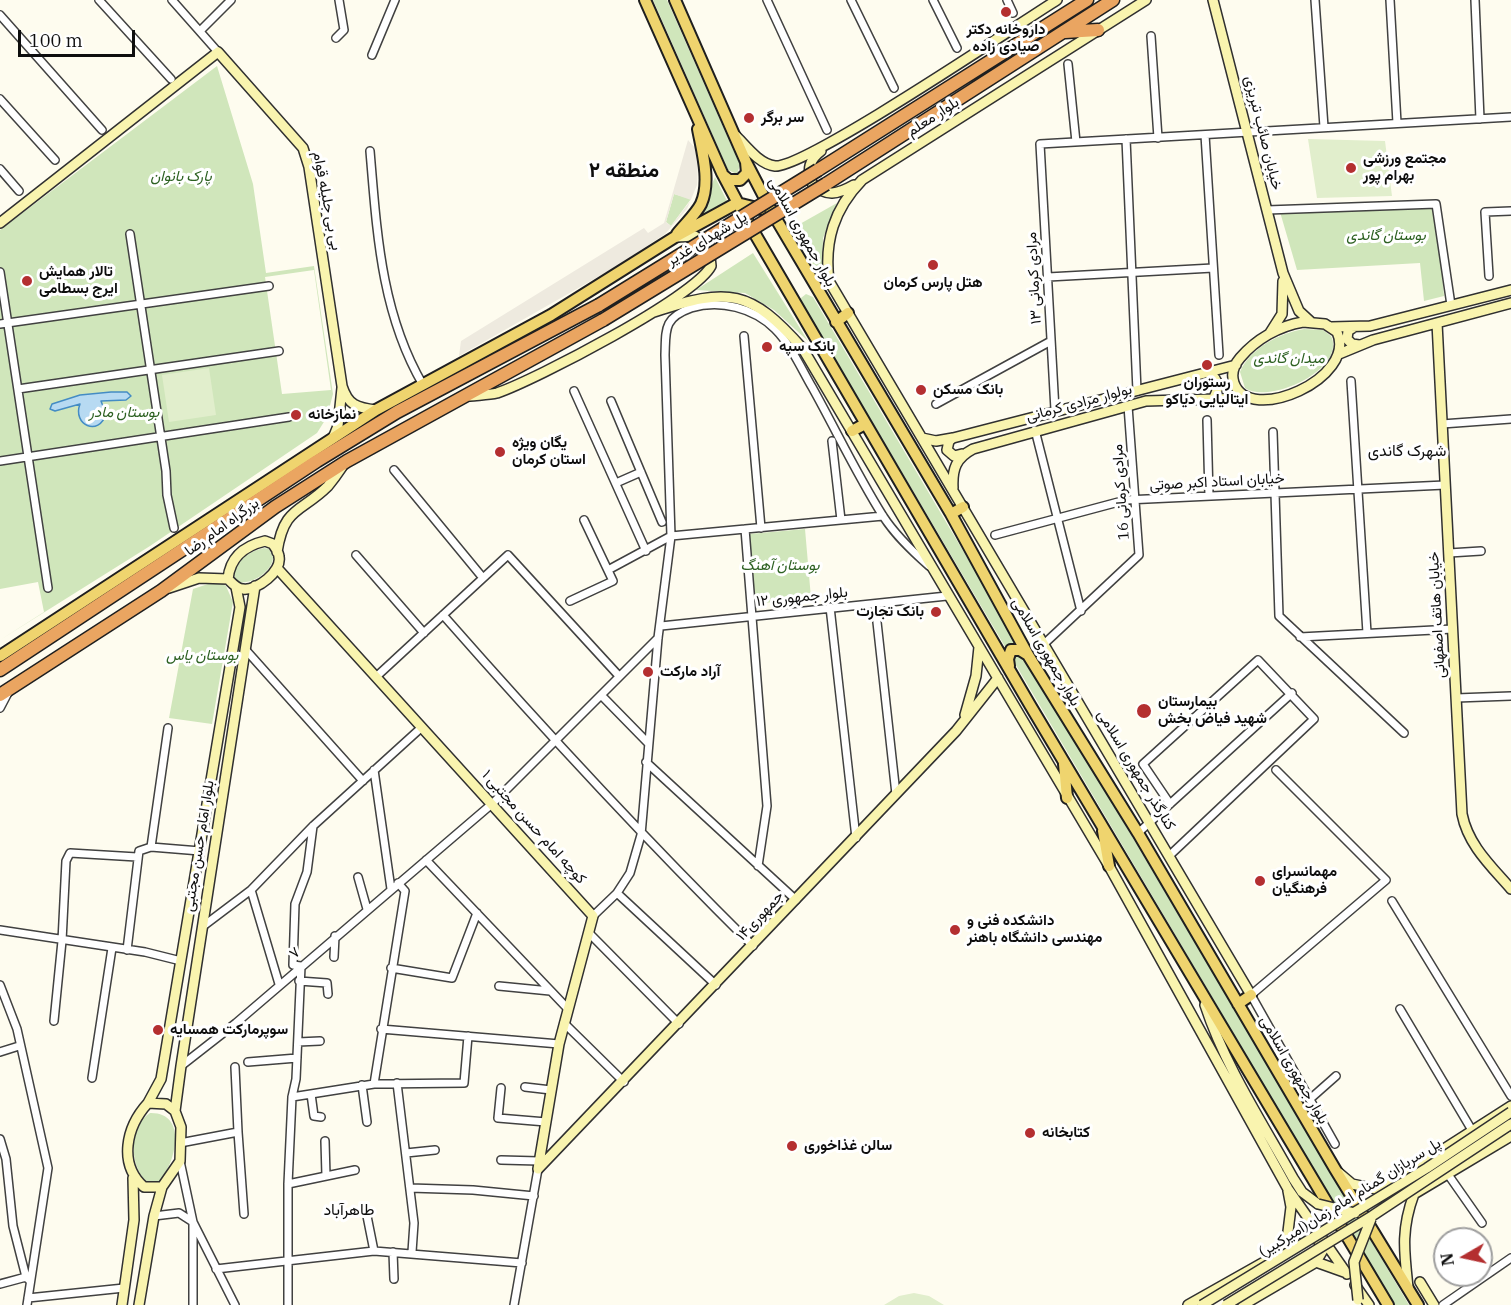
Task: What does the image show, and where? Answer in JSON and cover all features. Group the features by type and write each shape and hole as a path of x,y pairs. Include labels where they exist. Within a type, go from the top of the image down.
{"highway":[{"name":"بلوار معلم","path":"818,170 1087,0"},
{"name":"بلوار معلم","path":"826,184 1113,0"},
{"path":"1064,32 1098,30"},
{"name":"پل شهدای غدیر","path":"464,378 599,305 818,170"},
{"name":"پل شهدای غدیر","path":"469,396 603,320 826,184"},
{"name":"بزرگراه امام رضا","path":"0,670 118,587 317,460 397,412 464,378"},
{"name":"بزرگراه امام رضا","path":"5,692 160,591 275,507 347,461 469,396"}],"main road":[{"path":"645,0 737,203 1064,761 1388,1305"},
{"name":"بلوار جمهوری اسلامی","path":"675,0 746,162 772,212 951,514 1028,655 1138,833 1335,1169 1418,1305"},
{"path":"675,237 701,204 704,188 704,168 694,111"},
{"path":"722,173 729,180 740,180 747,172 746,162"},
{"path":"0,656 118,587 376,410 551,315 675,237 737,203 772,212"},
{"path":"836,322 848,313"},
{"path":"852,431 865,424"},
{"path":"317,460 333,438"},
{"path":"951,514 963,507"},
{"path":"1010,667 1008,659 1011,650 1020,650 1028,655"},
{"path":"1064,761 1067,798"},
{"path":"1102,825 1109,867"},
{"path":"1238,1004 1251,995"}],"street":[{"path":"99,0 171,79"},
{"path":"0,223 218,52 172,0"},
{"path":"200,31 231,0"},
{"path":"336,38 344,30 339,0"},
{"path":"372,54 395,0"},
{"path":"767,0 827,130"},
{"path":"851,0 894,88"},
{"path":"933,0 957,48"},
{"path":"1007,0 1013,12"},
{"path":"734,135 762,161 775,165 789,163 832,142 1057,0"},
{"name":"بلوار معلم","path":"848,313 829,281 827,252 838,212 862,180 1146,0"},
{"name":"خیابان صائب تبریزی","path":"1213,0 1283,273 1299,311 1311,322"},
{"path":"1315,0 1324,127"},
{"path":"1390,0 1397,123"},
{"path":"1475,0 1480,118"},
{"path":"0,15 102,130"},
{"path":"1151,36 1158,138"},
{"name":"بی بی جلیله قوام","path":"218,52 303,148 309,167 342,386 338,426 333,438"},
{"path":"1068,64 1077,142 1511,117"},
{"path":"0,99 55,160"},
{"path":"1205,135 1219,355"},
{"path":"1126,139 1137,391"},
{"path":"832,142 813,158 809,175 812,183 826,194 835,194 862,180"},
{"name":"مرادی کرمانی ۱۳","path":"1055,410 1040,144 1077,142"},
{"path":"370,151 377,237 393,319 405,354 423,385"},
{"path":"0,169 20,191"},
{"path":"1267,210 1436,204 1451,305"},
{"path":"1489,276 1485,212 1511,211"},
{"path":"130,234 167,495 174,528"},
{"path":"469,396 496,393 654,312 700,280 711,266 709,247 695,236 675,237"},
{"path":"1048,277 1213,268"},
{"path":"0,272 4,324 18,389 48,588"},
{"name":"خیابان صائب تبریزی","path":"1269,334 1281,314 1283,273"},
{"path":"4,324 269,286"},
{"path":"1331,327 1340,339 1339,354 1326,373 1305,387 1262,401 1247,398 1235,385 1236,365 1248,350 1269,334 1286,326 1311,322 1331,327 1354,327 1511,290"},
{"path":"654,312 709,296 727,296 764,310 803,349 1109,867 1288,1189 1370,1305"},
{"path":"1339,354 1359,345 1511,303"},
{"path":"514,1305 564,1023 593,916 617,893 630,873 641,835 658,638 671,536 665,355 666,328 670,319 693,308 713,304 752,312 774,328 802,368 883,516 902,542 934,571"},
{"name":"کنارگذر جمهوری اسلامی","path":"848,313 1251,995"},
{"name":"خیابان هاتف اصفهانی","path":"1437,323 1460,795 1465,831 1472,843 1511,889"},
{"path":"1354,327 1348,332 1347,339 1352,344 1359,345"},
{"path":"744,336 760,528"},
{"path":"936,404 1051,341"},
{"path":"18,389 279,351"},
{"name":"بولوار مرادی کرمانی","path":"922,438 936,441 953,438 1236,365"},
{"path":"1208,372 1217,381 1218,387 1213,399"},
{"path":"1351,381 1367,633"},
{"path":"342,386 350,403 358,408 376,410"},
{"path":"574,391 646,551"},
{"name":"بولوار مرادی کرمانی","path":"963,454 1035,430 1146,401 1247,398"},
{"path":"611,401 662,522"},
{"name":"مرادی کرمانی 16","path":"1044,644 1139,555 1128,406"},
{"path":"0,462 289,417"},
{"path":"1442,424 1511,418"},
{"path":"1207,420 1209,496"},
{"path":"1035,430 1081,611"},
{"path":"1273,432 1273,493 1279,616 1404,733"},
{"path":"953,438 949,441 947,450 954,456 963,454"},
{"path":"832,441 841,520"},
{"path":"954,491 956,463 963,454"},
{"path":"277,552 283,526 295,509 327,486 347,461"},
{"path":"394,470 483,578"},
{"path":"616,483 641,472"},
{"name":"خیابان استاد اکبر صوتی","path":"995,535 1135,499 1445,485"},
{"path":"608,570 671,536 883,516"},
{"path":"570,601 613,581 584,520"},
{"path":"745,529 767,806 758,866"},
{"path":"160,591 199,578 228,579 236,587 245,590 255,586 277,568 279,555 273,544 265,541 254,544 232,560 228,579"},
{"path":"1449,554 1481,552"},
{"path":"356,555 424,633"},
{"path":"376,676 508,555 619,676"},
{"name":"کوچه امام حسن مجتبی ۱","path":"277,568 493,803 593,916"},
{"name":"بلوار امام حسن مجتبی","path":"175,1111 201,927 255,586"},
{"name":"بلوار امام حسن مجتبی","path":"148,1103 161,1079 200,851 240,607 236,587"},
{"path":"240,607 241,597 246,594 250,597 251,608"},
{"name":"بلوار جمهوری ۱۲","path":"661,626 947,596"},
{"path":"876,604 896,794"},
{"path":"830,607 856,838"},
{"path":"443,615 555,743 641,835 753,946"},
{"path":"1300,637 1453,629"},
{"name":"۷","path":"181,1065 493,803 658,638"},
{"path":"956,731 966,714 973,690 979,662 979,645"},
{"path":"245,649 363,781"},
{"path":"1169,856 1314,719 1292,693 1258,660 1143,764 1170,804"},
{"name":"جمهوری۱۴","path":"539,1165 624,1082 856,838 956,731 998,678"},
{"path":"0,708 5,692"},
{"path":"1138,833 1292,693"},
{"path":"601,695 648,744"},
{"path":"1456,698 1511,696"},
{"path":"201,927 251,890 313,826 422,727"},
{"path":"151,847 168,728"},
{"path":"646,762 796,900"},
{"path":"374,770 391,889"},
{"path":"1276,770 1386,880 1251,995 1335,1144"},
{"path":"288,1305 288,1184 292,1097 297,1079 301,966 293,965 295,904 307,872 313,826"},
{"path":"127,950 139,851 151,847 200,851"},
{"path":"54,1021 62,941 66,861 70,853 137,857"},
{"path":"426,860 568,1009"},
{"path":"358,877 367,909"},
{"path":"374,1084 381,1029 405,891 398,883"},
{"path":"251,890 279,984"},
{"path":"617,893 716,985"},
{"path":"1392,901 1511,1096"},
{"path":"391,968 452,978 477,913"},
{"path":"0,930 181,961"},
{"path":"589,933 679,1024"},
{"path":"334,957 335,936"},
{"path":"92,1078 112,948"},
{"path":"299,981 327,983 328,994"},
{"path":"0,985 26,1066 48,1168 28,1279 28,1302 124,1288"},
{"path":"499,986 550,991"},
{"path":"1200,988 1214,1030 1302,1192 1318,1204 1355,1213"},
{"path":"1400,1009 1473,1132"},
{"path":"564,1023 624,1082"},
{"path":"381,1029 559,1044"},
{"path":"292,1097 374,1084 464,1083 468,1036"},
{"path":"297,1042 320,1041"},
{"path":"0,1052 19,1046"},
{"path":"248,1062 297,1058"},
{"path":"235,1067 244,1214"},
{"path":"1310,1099 1336,1076"},
{"path":"397,1083 414,1223 412,1252"},
{"path":"362,1085 367,1122"},
{"path":"501,1088 498,1118 546,1122"},
{"path":"525,1088 551,1090"},
{"path":"311,1094 314,1116 321,1117"},
{"path":"122,1305 134,1220 134,1178 128,1158 129,1134 139,1113 148,1103 166,1104 175,1111 181,1126 180,1161 193,1222 193,1305"},
{"path":"1335,1169 1352,1184 1367,1189 1376,1189 1400,1177 1511,1106"},
{"name":"پل سربازان گمنام امام زمان(امیرکبیر)","path":"1202,1305 1355,1213 1511,1112"},
{"name":"پل سربازان گمنام امام زمان(امیرکبیر)","path":"1226,1305 1372,1216 1511,1124"},
{"path":"180,1143 238,1132"},
{"path":"1400,1177 1389,1190 1389,1199 1394,1202 1414,1194 1511,1136"},
{"path":"0,1139 6,1159 4,1182 13,1226 28,1279"},
{"path":"325,1141 326,1176"},
{"path":"406,1153 435,1150"},
{"path":"501,1160 539,1165"},
{"path":"139,1305 154,1216 162,1188 180,1161"},
{"path":"288,1184 355,1170"},
{"path":"1447,1173 1482,1223"},
{"path":"134,1178 144,1187 162,1188"},
{"path":"410,1188 473,1190 534,1196"},
{"path":"1286,1248 1291,1207 1288,1189"},
{"path":"1408,1290 1402,1240 1414,1194"},
{"path":"154,1216 178,1213 193,1222 236,1305"},
{"path":"367,1216 374,1251"},
{"path":"1360,1305 1354,1282 1354,1262 1362,1236 1372,1216"},
{"path":"1188,1305 1286,1248 1310,1238 1316,1238 1323,1250 1316,1262 1243,1305"},
{"path":"216,1269 374,1251 412,1252 522,1263"},
{"path":"393,1252 394,1280"},
{"path":"1443,1305 1511,1258"},
{"path":"1316,1262 1347,1274"},
{"path":"0,1284 28,1279"},
{"path":"1420,1282 1434,1305"}],"green space":[{"path":"653,0 667,0 740,165 737,174 728,170"},
{"name":"بوستان مادر","path":"217,66 253,184 266,273 314,266 333,394 327,417 317,433 150,546 0,640 44,612 38,582 0,589 0,230","holes":["314,270 331,390 282,394 265,277"]},
{"name":"مجتمع ورزشی بهرام پور","path":"1308,139 1385,141 1392,196 1317,198"},
{"path":"715,177 729,205 696,222"},
{"path":"674,194 691,199 671,226 666,222"},
{"path":"837,203 823,238 822,278 791,229"},
{"name":"بوستان گاندی","path":"1436,204 1444,296 1424,301 1420,263 1297,270 1280,212"},
{"path":"753,253 808,341 774,310 745,293 696,290"},
{"path":"806,294 813,297 1409,1305 1394,1305 802,303 801,298"},
{"name":"میدان گاندی","path":"1304,329 1323,330 1331,336 1333,348 1328,360 1317,371 1303,381 1271,392 1256,392 1245,388 1240,372 1258,349 1285,334"},
{"path":"209,368 216,415 169,422 162,375"},
{"name":"بوستان آهنگ","path":"805,529 811,598 755,604 749,534"},
{"path":"269,549 273,557 270,567 255,579 238,582 234,577 240,561 253,551"},
{"name":"بوستان یاس","path":"217,581 226,586 233,602 212,724 169,718 193,589"},
{"path":"150,1113 162,1115 170,1121 174,1129 174,1151 166,1173 160,1181 146,1181 140,1174 134,1156 138,1127"},
{"path":"914,1293 929,1296 944,1305 884,1305 899,1296"}],"shaded area":[{"path":"688,140 696,149 698,158 697,185 691,200 674,194 666,222 671,226 690,201 687,209 665,234 617,266 459,356 461,341 644,228 648,233 664,223"}],"water":[{"path":"127,392 131,396 126,400 101,401 106,414 98,425 87,426 83,422 80,418 80,404 55,411 50,409 52,404 80,395"}],"place":[{"name":"داروخانه دکتر صیادی زاده","path":"1006,12"},
{"name":"سر برگر","path":"749,118"},
{"name":"مجتمع ورزشی بهرام پور","path":"1351,168"},
{"name":"هتل پارس کرمان","path":"933,265"},
{"name":"تالار همایش ایرج بسطامی","path":"27,281"},
{"name":"بانک سپه","path":"767,347"},
{"name":"رستوران ایتالیایی دیاکو","path":"1207,365"},
{"name":"بانک مسکن","path":"921,390"},
{"name":"نمازخانه","path":"296,415"},
{"name":"یگان ویژه استان کرمان","path":"500,452"},
{"name":"بانک تجارت","path":"936,612"},
{"name":"آراد مارکت","path":"648,672"},
{"name":"بیمارستان شهید فیاض بخش","path":"1144,711"},
{"name":"مهمانسرای فرهنگیان","path":"1260,881"},
{"name":"دانشکده فنی و مهندسی دانشگاه باهنر","path":"955,930"},
{"name":"سوپرمارکت همسایه","path":"158,1030"},
{"name":"کتابخانه","path":"1030,1133"},
{"name":"سالن غذاخوری","path":"792,1146"}],"district":[{"name":"منطقه ۲","path":"624,171"},
{"name":"شهرک گاندی","path":"1407,451"},
{"name":"طاهرآباد","path":"349,1210"}],"park label":[{"name":"پارک بانوان","path":"181,177"}]}
